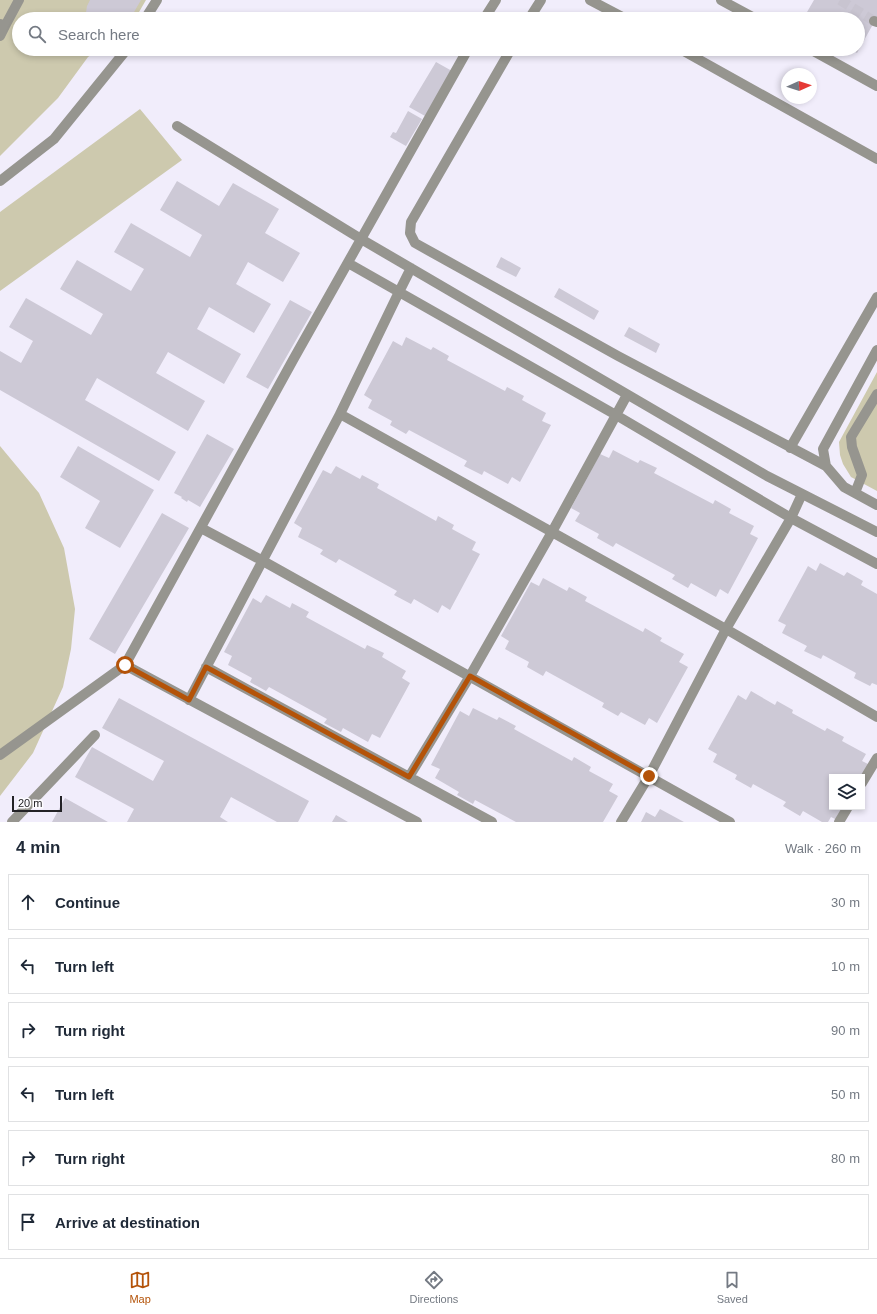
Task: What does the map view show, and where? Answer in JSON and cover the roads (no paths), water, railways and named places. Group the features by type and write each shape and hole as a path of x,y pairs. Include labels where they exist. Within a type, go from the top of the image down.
{"lane":[{"path":"0,36 2,25 19,0"},
{"path":"149,12 157,0"},
{"path":"488,12 496,0"},
{"path":"533,12 541,0"},
{"path":"590,0 613,12"},
{"path":"721,0 743,12"},
{"path":"0,181 54,140 121,56"},
{"path":"0,755 125,665 464,56"},
{"path":"507,56 411,222 410,233 415,243 618,356 826,466 844,487 877,505"},
{"path":"693,56 877,159"},
{"path":"823,56 877,86"},
{"path":"177,126 361,239 627,395 767,476 877,532"},
{"path":"348,263 616,415 792,518 877,564"},
{"path":"189,700 340,414 412,268"},
{"path":"790,448 877,297"},
{"path":"826,466 823,449 877,350"},
{"path":"855,493 862,475 852,447 851,438 877,394"},
{"path":"409,777 470,676 552,532 627,395"},
{"path":"340,414 726,630 877,717"},
{"path":"621,822 649,776 726,630 792,518 802,494"},
{"path":"201,528 470,676 730,822"},
{"path":"125,665 417,822"},
{"path":"206,667 492,822"},
{"path":"12,822 95,735"},
{"path":"865,778 877,758"},
{"path":"839,822 846,810"}],"tunnel":[{"path":"840,0 859,12"},
{"path":"865,15 874,21"}]}
